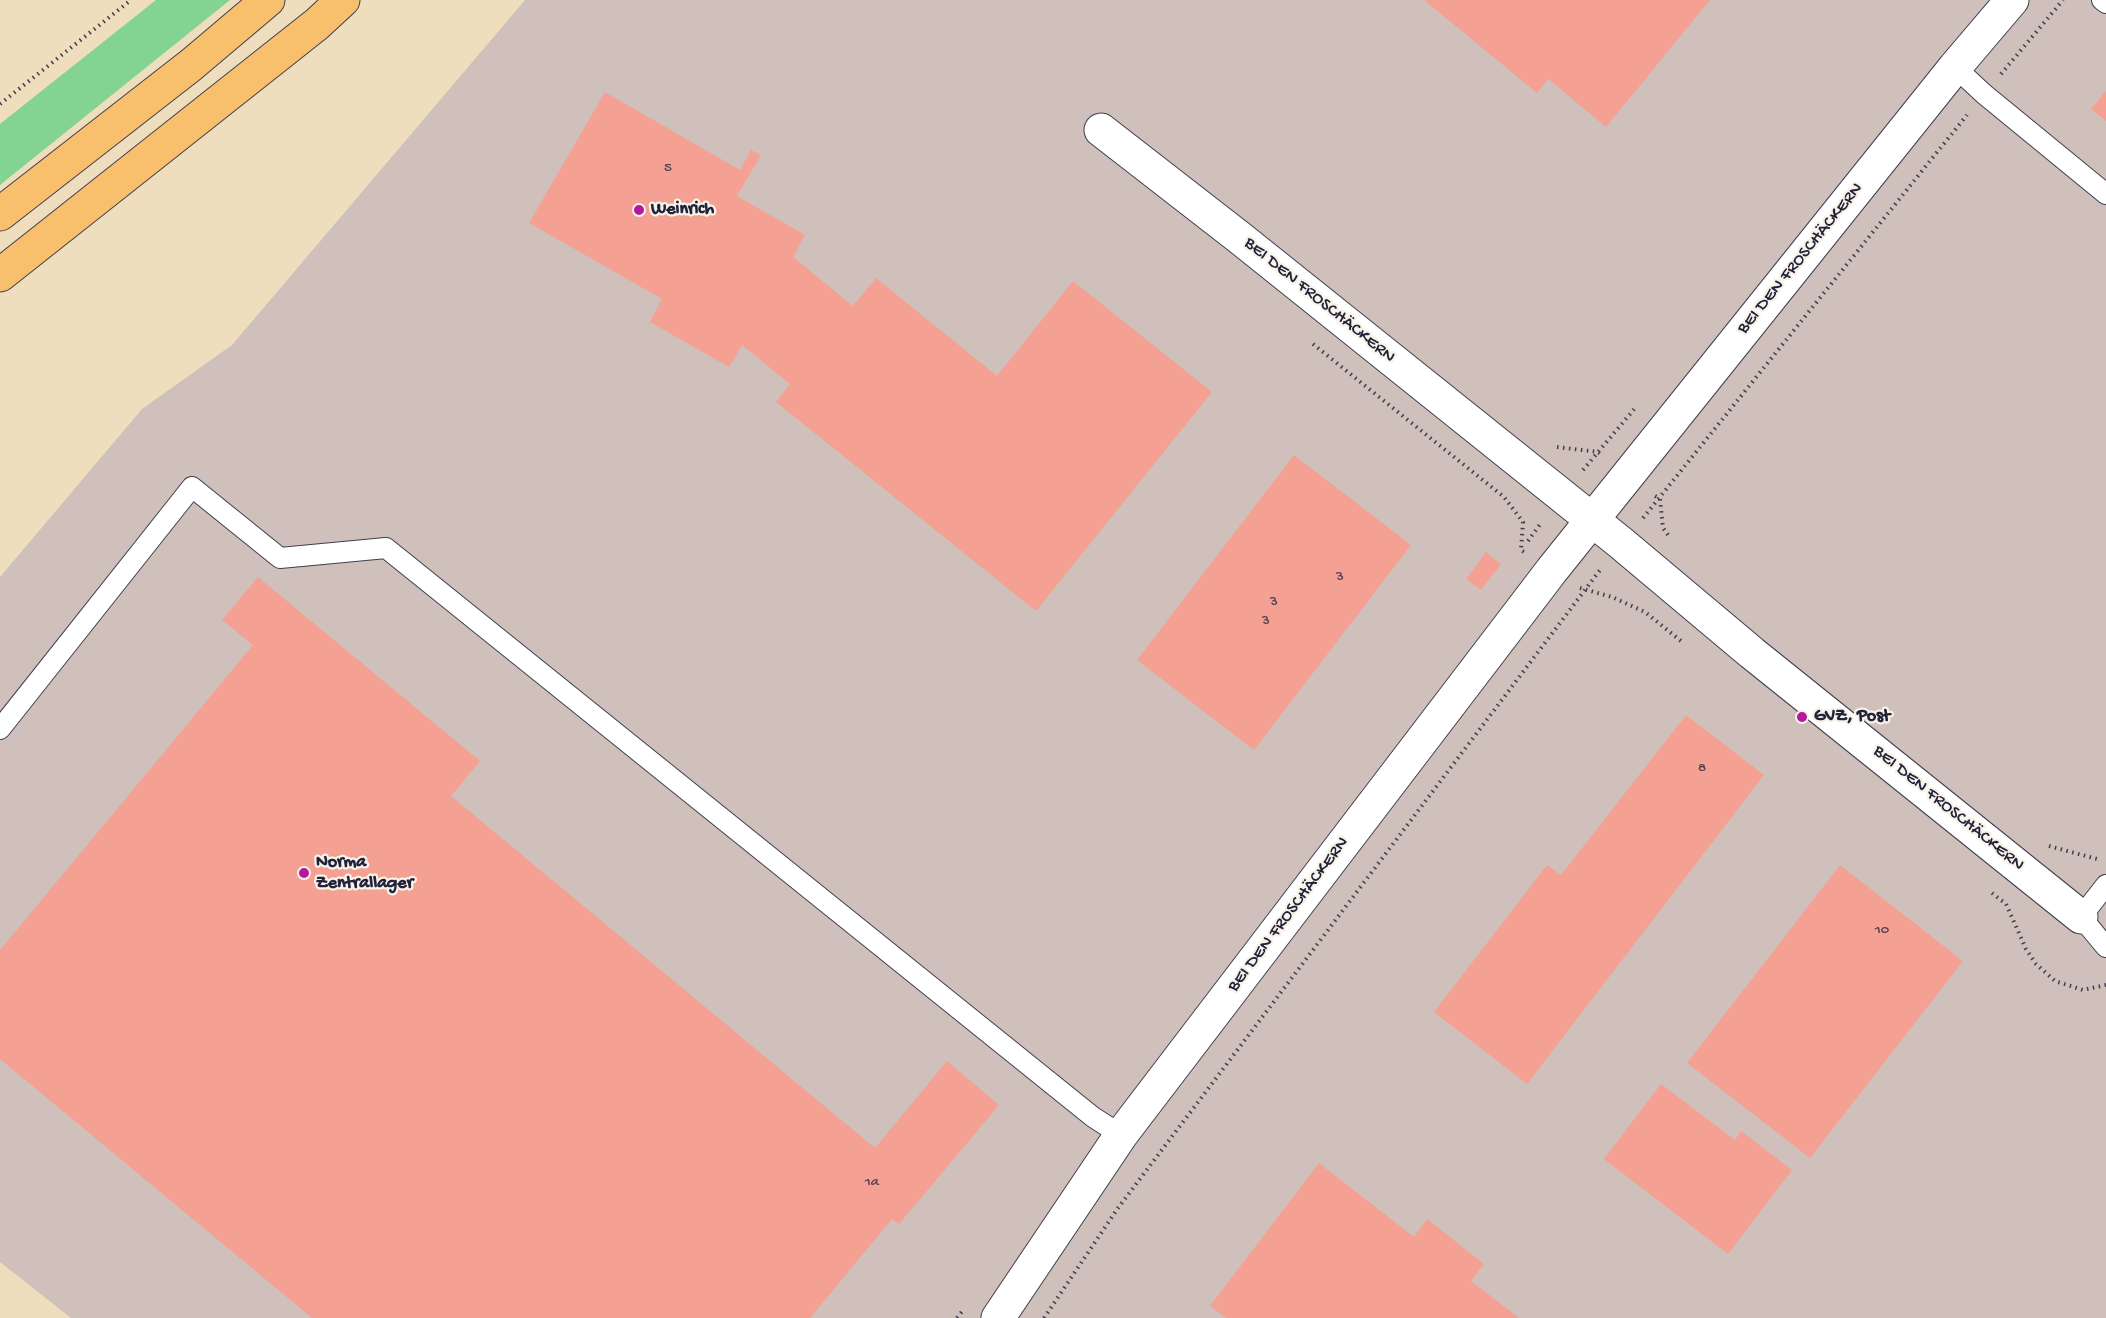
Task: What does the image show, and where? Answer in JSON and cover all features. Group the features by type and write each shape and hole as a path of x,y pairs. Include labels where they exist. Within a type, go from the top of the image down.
{"highway":[{"path":"0,214 191,65 268,0"},
{"path":"0,275 317,24 343,0"}],"street":[{"name":"BEI DEN FROSCHÄCKERN","path":"998,1318 1121,1135 1591,520 1955,67 2012,0"},
{"name":"BEI DEN FROSCHÄCKERN","path":"1101,129 1621,543 1752,653 2081,917"}],"lane":[{"path":"2102,0 2106,3"},
{"path":"1955,67 1984,94 2106,194"},
{"path":"0,729 192,487 280,558 386,548 1085,1111 1121,1135"},
{"path":"2106,885 2081,917 2106,947"}],"path":[{"path":"0,104 131,0"},
{"path":"1044,1318 1118,1208 1569,609 1621,543 1660,499 1984,94 2063,0"}],"shaded area":[{"path":"525,0 2106,0 2106,1318 71,1318 0,1262 0,577 142,409 232,345"}],"green space":[{"path":"156,0 230,0 0,185 0,124"}],"building":[{"path":"1424,0 1710,0 1606,127 1548,79 1537,93"},
{"path":"2106,91 2106,121 2091,109"},
{"path":"605,92 740,170 751,150 761,155 737,196 805,235 793,257 853,306 876,278 997,376 1073,281 1212,392 1036,611 776,402 790,384 742,345 729,367 650,322 662,299 529,223"},
{"path":"1294,455 1411,545 1254,750 1137,660"},
{"path":"1486,552 1501,564 1481,590 1466,579"},
{"name":"Norma Zentrallager","path":"258,577 480,761 451,796 875,1148 947,1061 999,1105 899,1224 892,1219 810,1318 312,1318 0,1059 0,950 253,645 222,620"},
{"path":"1686,715 1764,775 1527,1084 1434,1012 1547,865 1561,875"},
{"path":"1840,865 1963,961 1810,1158 1687,1063"},
{"path":"1661,1084 1735,1140 1741,1131 1792,1170 1728,1254 1604,1159"},
{"path":"1319,1163 1414,1237 1427,1219 1484,1264 1471,1281 1519,1318 1226,1318 1210,1306"}],"place":[{"name":"Weinrich","path":"639,210"},
{"name":"GVZ, Post","path":"1802,717"},
{"name":"Norma Zentrallager","path":"304,873"}]}
